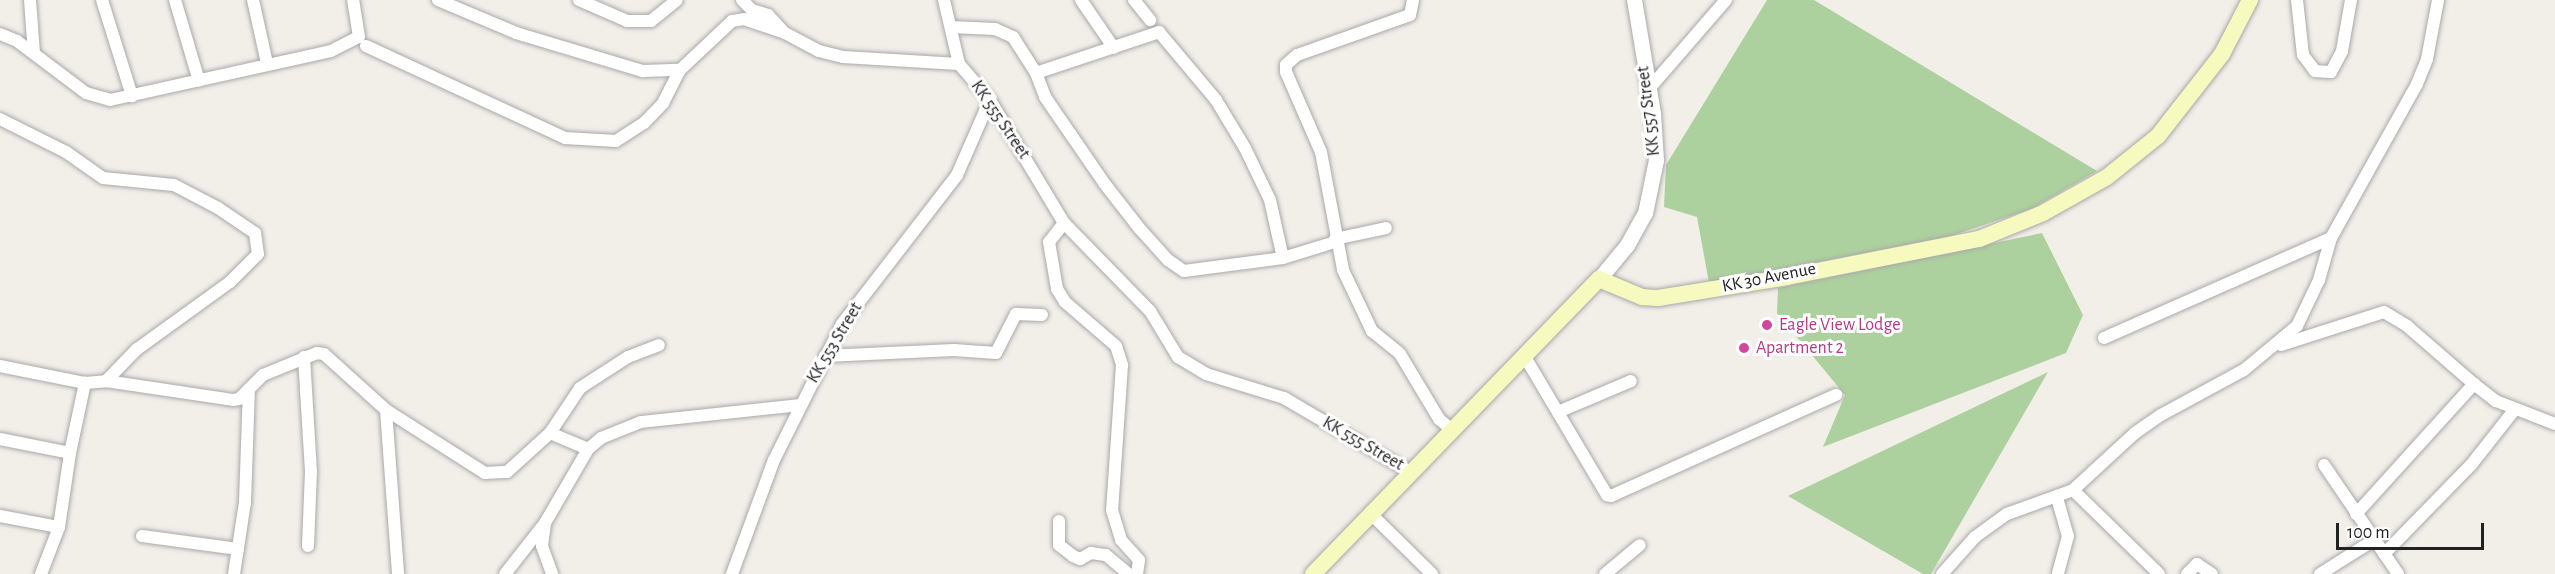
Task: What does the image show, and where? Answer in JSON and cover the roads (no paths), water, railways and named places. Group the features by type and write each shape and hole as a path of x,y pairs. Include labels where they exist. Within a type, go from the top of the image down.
{"main road":[{"name":"KK 30 Avenue","path":"1599,279 1642,297 1658,298 1787,277 1978,239 2043,213 2107,177 2158,136 2222,54 2250,0"},
{"path":"1313,574 1451,429 1525,357 1599,279"}],"street":[{"path":"30,0 34,53"},
{"path":"102,0 132,96"},
{"path":"176,0 199,81"},
{"path":"253,0 267,63"},
{"path":"0,34 34,53 86,93 110,100 199,81 267,63 331,51 359,37 354,0"},
{"path":"438,0 516,33 610,63 665,73 680,70"},
{"path":"579,0 627,21 651,21 677,0"},
{"path":"742,0 752,10 768,15 785,33"},
{"path":"944,0 959,64"},
{"path":"1081,0 1114,48"},
{"path":"1134,0 1150,20"},
{"path":"1413,0 1410,15 1297,55 1286,65 1286,72 1321,152 1335,240 1343,270 1372,331 1400,354 1439,419 1451,429"},
{"name":"KK 557 Street","path":"1599,279 1627,245 1645,213 1652,189 1656,160 1634,0"},
{"path":"1648,90 1726,0"},
{"path":"2297,0 2303,55 2315,71 2331,72 2342,51 2351,0"},
{"path":"1942,574 1975,537 2007,514 2057,498 2073,490 2161,415 2244,370 2277,347 2304,315 2331,238 2417,84 2427,59 2439,0"},
{"name":"KK 555 Street","path":"680,70 732,21 755,22 785,33 819,51 843,57 959,64 990,100 1064,223 1138,297 1178,357 1192,368 1284,398 1410,472"},
{"path":"951,27 995,29 1012,37 1036,73 1045,97 1104,183 1168,260 1184,271 1283,258 1335,240 1386,228"},
{"path":"1036,73 1114,48 1146,34 1159,32 1176,48 1216,100 1245,148 1270,200 1283,258"},
{"path":"366,46 565,138 616,141 644,123 663,103 680,70"},
{"name":"KK 553 Street","path":"732,574 774,460 799,405 842,324 957,175 990,100"},
{"path":"0,119 66,152 103,178 174,185 218,208 255,233 258,254 237,275 137,349 106,381"},
{"path":"1064,223 1049,242 1057,289 1065,302 1116,346 1122,365 1112,510 1121,540 1139,560 1137,574"},
{"path":"2104,338 2331,238"},
{"path":"2277,347 2384,312 2407,326 2474,384 2515,409 2555,424"},
{"path":"825,357 954,350 996,352 1016,314 1042,315"},
{"path":"0,366 86,383 106,381 233,400 263,375 304,357 324,354 386,410 484,473 507,472 550,433 580,388 628,357 659,345"},
{"path":"304,357 311,471 308,546"},
{"path":"1525,357 1607,495 1611,496 1836,395"},
{"path":"1558,412 1631,381"},
{"path":"41,574 59,527 70,453 86,383"},
{"path":"2356,514 2474,384"},
{"path":"234,574 245,502 249,389"},
{"path":"505,574 545,523 588,449 601,438 641,422 799,405"},
{"path":"2384,554 2471,465 2515,409"},
{"path":"386,410 398,574"},
{"path":"550,433 588,449"},
{"path":"0,439 70,453"},
{"path":"2324,465 2398,574"},
{"path":"2073,490 2159,574"},
{"path":"2057,498 2067,536 2058,574"},
{"path":"1370,513 1432,574"},
{"path":"0,516 59,527"},
{"path":"1059,521 1059,545 1073,556 1080,559 1091,553 1106,555 1129,574"},
{"path":"545,523 542,546 552,574"},
{"path":"142,536 238,549"},
{"path":"2320,574 2374,540"},
{"path":"1605,574 1640,545"},
{"path":"2187,574 2197,564 2212,574"}],"place":[{"name":"Eagle View Lodge","path":"1767,325"},
{"name":"Apartment 2","path":"1744,348"}]}
